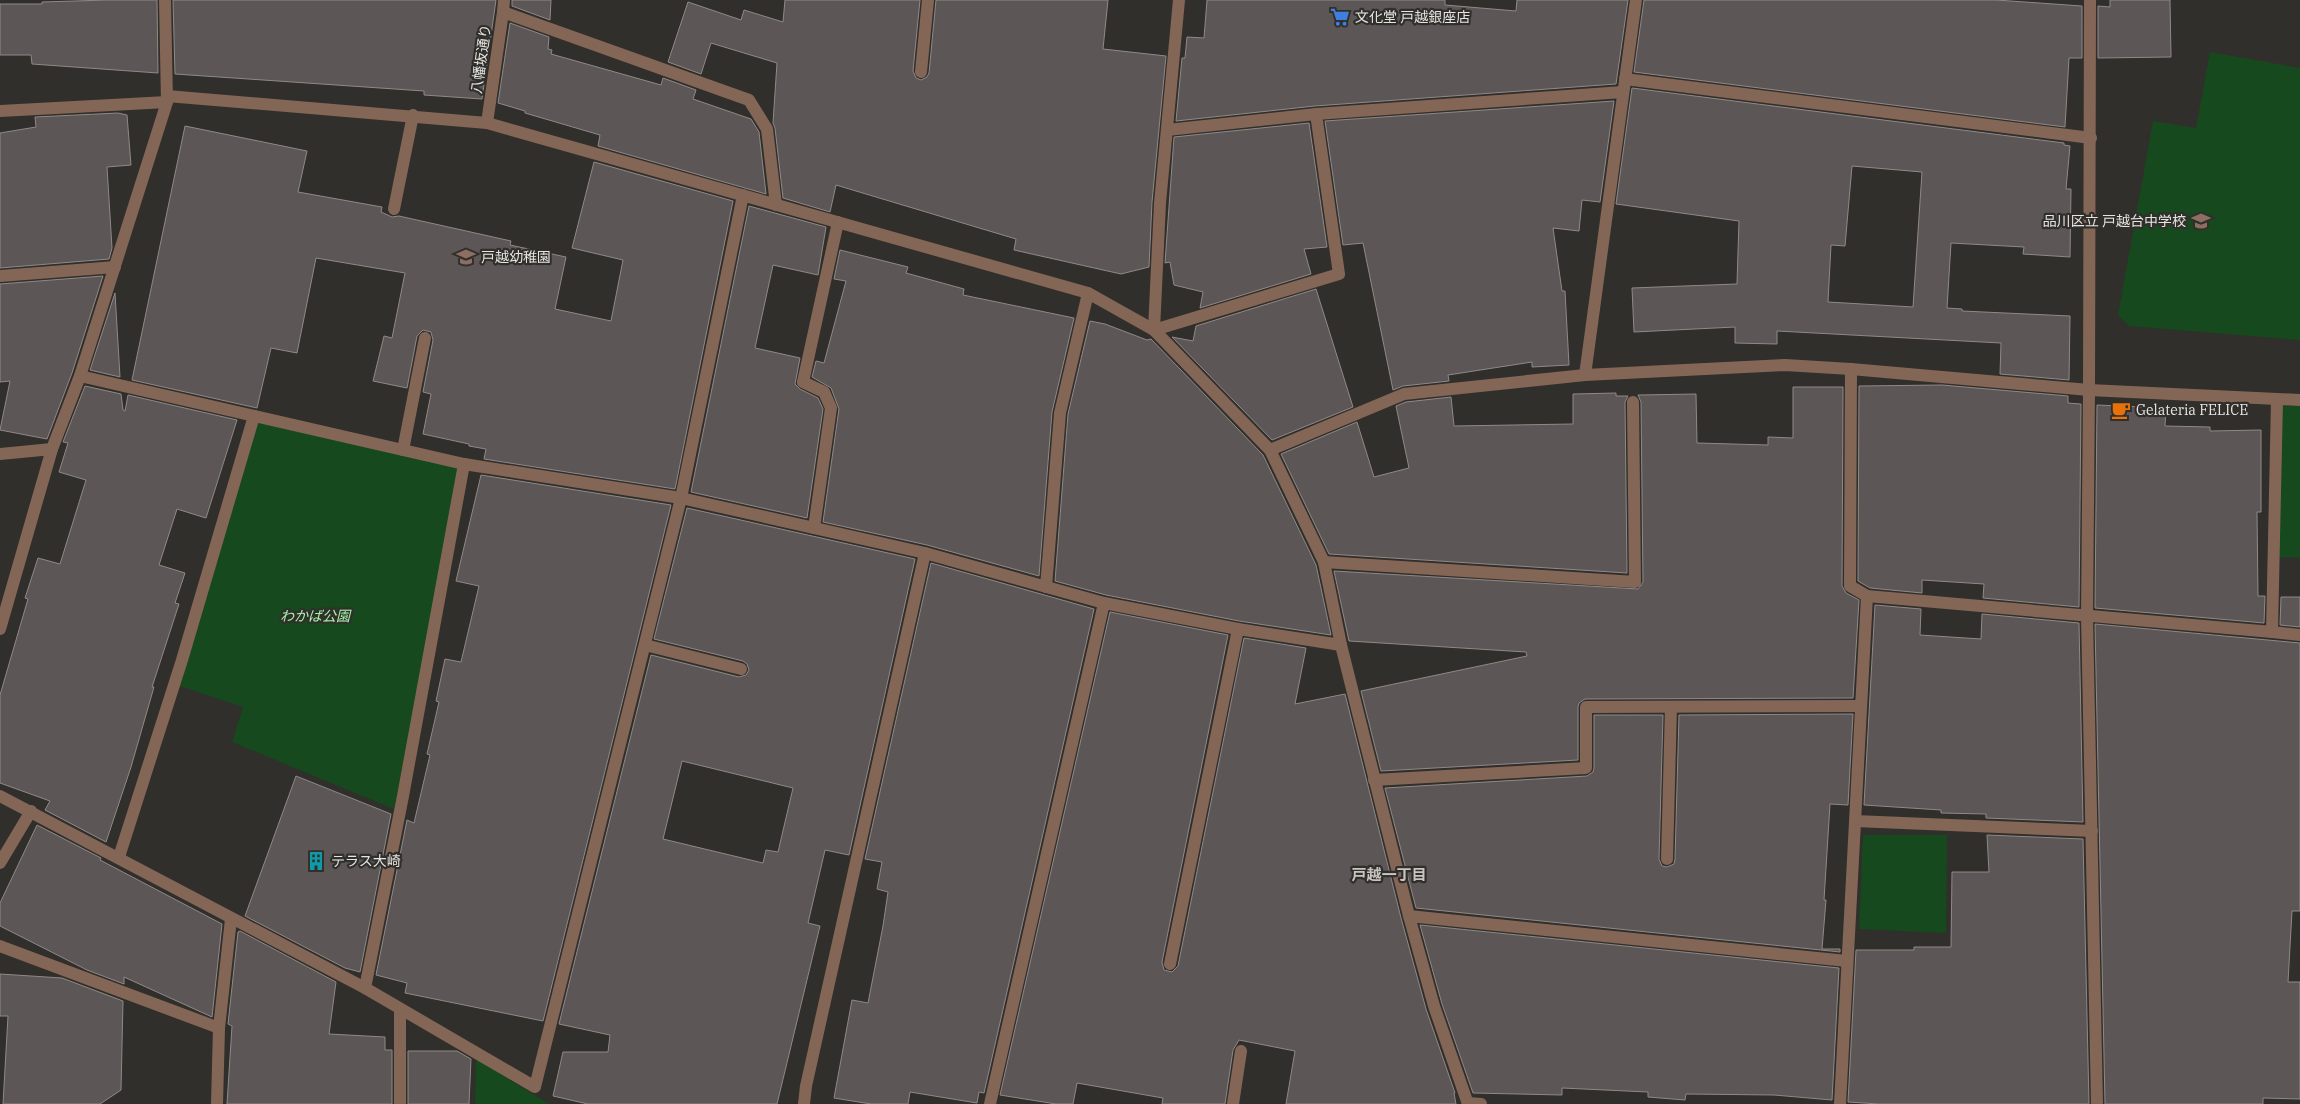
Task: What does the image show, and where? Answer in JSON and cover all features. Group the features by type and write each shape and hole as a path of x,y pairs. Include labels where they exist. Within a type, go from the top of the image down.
{"street":[{"path":"0,629 52,450 80,376 167,99 165,0"},
{"path":"921,72 928,0"},
{"path":"1154,330 1160,203 1179,0"},
{"path":"1585,375 1636,0"},
{"path":"2090,0 2091,138 2087,617 2097,1104"},
{"path":"504,6 749,100 767,129 776,205"},
{"name":"八幡坂通り","path":"487,123 504,6"},
{"path":"1625,79 2091,138"},
{"path":"1167,130 1316,114 1623,92"},
{"path":"0,111 167,99 413,115 487,123 1088,293 1154,330 1270,450 1324,562 1341,645 1374,780 1434,1006 1468,1104 1481,1104"},
{"path":"1154,330 1339,274 1316,114"},
{"path":"394,208 413,115"},
{"path":"0,796 365,988 535,1087 681,498 743,196"},
{"path":"814,528 831,408 824,392 803,382 838,222"},
{"path":"0,276 115,267"},
{"path":"1046,586 1060,412 1088,293"},
{"path":"403,450 425,338"},
{"path":"1270,450 1404,394 1585,375 1785,365 2089,390 2300,400"},
{"path":"1851,369 1850,586 1867,596 2300,635"},
{"path":"80,376 464,464 681,498 925,553 1104,603 1238,629 1341,645"},
{"path":"2272,632 2277,400"},
{"path":"1324,562 1635,582 1633,402"},
{"path":"119,857 182,660 254,416"},
{"path":"0,454 52,450"},
{"path":"365,988 464,464"},
{"path":"804,1104 806,1086 925,553"},
{"path":"1840,1104 1867,596"},
{"path":"990,1104 1104,603"},
{"path":"1170,964 1238,629"},
{"path":"645,645 741,669"},
{"path":"1374,780 1586,768 1586,707 1860,706"},
{"path":"1667,859 1671,707"},
{"path":"0,863 31,811"},
{"path":"1855,821 2092,831"},
{"path":"1409,916 1847,961"},
{"path":"217,1104 220,1028 231,919"},
{"path":"0,946 220,1028"},
{"path":"400,1009 400,1104"},
{"path":"1233,1104 1242,1051"}],"green space":[{"name":"品川区立 戸越台中学校","path":"2210,52 2300,68 2300,340 2129,326 2118,315 2153,121 2196,128"},
{"path":"2282,406 2300,406 2300,558 2279,557"},
{"name":"わかば公園","path":"254,416 464,464 394,809 232,742 243,707 174,684"},
{"path":"1863,835 1947,835 1946,933 1859,929"},
{"path":"476,1059 549,1104 475,1104"}],"building":[{"path":"157,0 158,73 32,64 31,55 0,55 0,4 42,4 42,2"},
{"path":"173,0 496,0 482,99 424,95 424,91 175,74"},
{"path":"512,0 551,0 550,20 512,6"},
{"path":"785,0 920,0 913,71 916,78 921,80 927,77 929,73 936,0 1108,0 1103,49 1166,56 1152,202 1149,267 1121,274 1014,250 1016,239 836,185 830,212 783,198 773,123 777,63 711,43 701,74 668,62 688,2 741,20 744,10 783,22"},
{"path":"1207,0 1445,0 1445,5 1516,11 1517,0 1628,0 1616,84 1315,106 1176,121 1182,58 1185,58 1187,37 1204,38"},
{"path":"1644,0 1996,0 2082,6 2082,58 2069,58 2065,127 1634,72"},
{"path":"2110,0 2170,0 2171,57 2098,58 2098,6 2110,7"},
{"path":"510,23 549,37 548,49 552,50 551,54 661,85 663,78 696,90 693,99 751,119 759,132 766,194 598,146 600,135 498,103"},
{"path":"1632,88 2064,143 2064,145 2070,146 2066,189 2071,189 2070,257 2023,254 2024,247 1951,243 1947,308 1962,309 1962,311 2070,316 2069,380 2000,374 2001,343 1777,331 1777,344 1735,343 1735,327 1634,332 1632,288 1737,284 1739,221 1616,204","holes":["1852,166 1922,172 1913,307 1828,302 1831,245 1845,246"]},
{"path":"1614,101 1600,202 1582,200 1579,231 1553,228 1562,291 1565,291 1569,365 1532,367 1532,362 1448,375 1449,381 1403,386 1393,390 1363,243 1343,245 1325,121"},
{"path":"118,113 127,115 131,165 107,167 112,248 109,259 0,268 0,133 36,127 35,117"},
{"path":"1309,123 1327,247 1304,249 1311,274 1200,308 1203,292 1174,285 1170,262 1165,263 1174,137"},
{"path":"185,126 307,151 298,192 382,207 381,212 392,217 399,216 511,241 510,245 566,257 555,309 611,321 623,260 572,248 594,162 733,201 675,489 484,459 486,449 423,434 431,394 423,392 433,340 431,332 423,330 417,336 407,388 373,381 384,336 392,338 405,273 316,258 297,353 271,348 257,408 132,380"},
{"path":"749,206 826,227 818,275 773,265 755,348 800,358 795,384 800,389 818,398 823,409 807,518 691,492"},
{"path":"840,250 908,267 906,273 964,289 963,295 1074,318 1052,412 1039,576 927,545 823,522 839,409 831,388 812,377 816,361 824,363 846,281 834,279"},
{"path":"103,276 72,373 47,439 0,430 10,381 0,382 0,284"},
{"path":"1316,289 1353,407 1272,440 1172,337 1193,341 1196,326"},
{"path":"115,293 120,377 90,370"},
{"path":"1090,321 1105,324 1147,340 1151,339 1263,455 1316,565 1331,635 1239,621 1106,595 1055,581 1068,414"},
{"path":"1942,385 2068,396 2068,403 2081,404 2079,607 1983,598 1984,584 1922,580 1922,593 1870,588 1858,581 1859,386"},
{"path":"85,386 121,394 123,410 125,411 128,395 237,420 206,518 177,509 159,565 185,573 175,603 179,604 152,687 154,687 131,767 106,842 45,810 50,801 0,783 0,695 28,599 25,598 38,558 60,564 86,480 59,472 68,443 63,442"},
{"path":"1793,387 1843,387 1842,586 1846,593 1859,600 1853,698 1585,699 1579,703 1578,707 1578,760 1381,771 1361,691 1527,656 1526,652 1349,641 1334,571 1638,589 1643,582 1641,402 1638,395 1696,394 1697,443 1768,445 1768,437 1793,438"},
{"path":"1616,393 1616,396 1628,396 1625,402 1627,573 1329,554 1281,454 1357,422 1374,477 1409,468 1396,406 1406,402 1451,397 1454,426 1573,424 1573,394"},
{"path":"2097,405 2166,408 2165,426 2210,427 2210,431 2261,430 2261,512 2257,512 2258,596 2265,596 2264,623 2095,608"},
{"path":"481,475 671,505 543,1021 405,993 407,983 376,975 407,820 414,823 430,755 427,754 439,702 436,701 445,659 461,662 479,586 456,581"},
{"path":"687,508 915,559 849,855 825,850 808,923 820,926 777,1104 588,1104 553,1096 563,1052 608,1052 610,1035 559,1024 651,655 739,677 746,675 749,670 747,664 743,661 654,639","holes":["682,761 793,788 778,852 766,850 763,863 663,839"]},
{"path":"931,563 1094,609 984,1093 979,1092 977,1103 910,1092 908,1104 871,1104 834,1098 852,1000 868,1003 883,926 888,892 877,889 882,862 865,859"},
{"path":"2281,597 2300,597 2300,627 2280,625"},
{"path":"1875,605 1921,609 1920,635 1981,639 1982,614 2079,623 2083,822 1986,818 1986,814 1941,813 1941,810 1864,805"},
{"path":"1110,612 1228,635 1162,962 1164,970 1172,972 1178,966 1244,638 1306,648 1295,704 1345,694 1401,918 1426,1009 1455,1093 1456,1104 1286,1104 1295,1051 1239,1040 1233,1050 1225,1104 1162,1104 1163,1098 1077,1083 1073,1104 1056,1104 1000,1095"},
{"path":"2095,624 2300,643 2300,911 2292,911 2288,982 2300,982 2300,1099 2263,1098 2263,1104 2105,1104"},
{"path":"1853,714 1848,805 1830,804 1824,900 1826,900 1822,949 1840,949 1840,952 1416,908 1385,788 1587,776 1593,772 1594,768 1594,715 1663,715 1659,859 1662,866 1667,867 1674,864 1675,859 1679,715"},
{"name":"テラス大崎","path":"296,776 391,814 360,972 345,968 245,916"},
{"path":"37,825 222,924 212,1017 124,977 124,984 87,970 0,926 0,903"},
{"path":"1987,835 2083,839 2089,1104 1879,1104 1848,1102 1856,950 1914,950 1914,947 1951,947 1952,872 1989,872"},
{"path":"1420,925 1839,968 1832,1100 1774,1095 1686,1094 1685,1100 1648,1097 1648,1092 1562,1088 1562,1095 1473,1093 1442,1004"},
{"path":"240,931 336,982 329,1034 385,1037 385,1050 392,1050 392,1104 227,1104 232,1026 228,1024 238,932"},
{"path":"0,974 62,978 123,1001 121,1090 100,1104 3,1104 8,1016 0,1016"},
{"path":"408,1051 457,1051 471,1059 469,1104 408,1104"}],"place":[{"name":"文化堂 戸越銀座店","path":"1340,17"},
{"name":"品川区立 戸越台中学校","path":"2201,221"},
{"name":"戸越幼稚園","path":"466,257"},
{"name":"Gelateria FELICE","path":"2121,410"},
{"name":"テラス大崎","path":"316,861"}],"district":[{"name":"戸越一丁目","path":"1389,874"}]}
